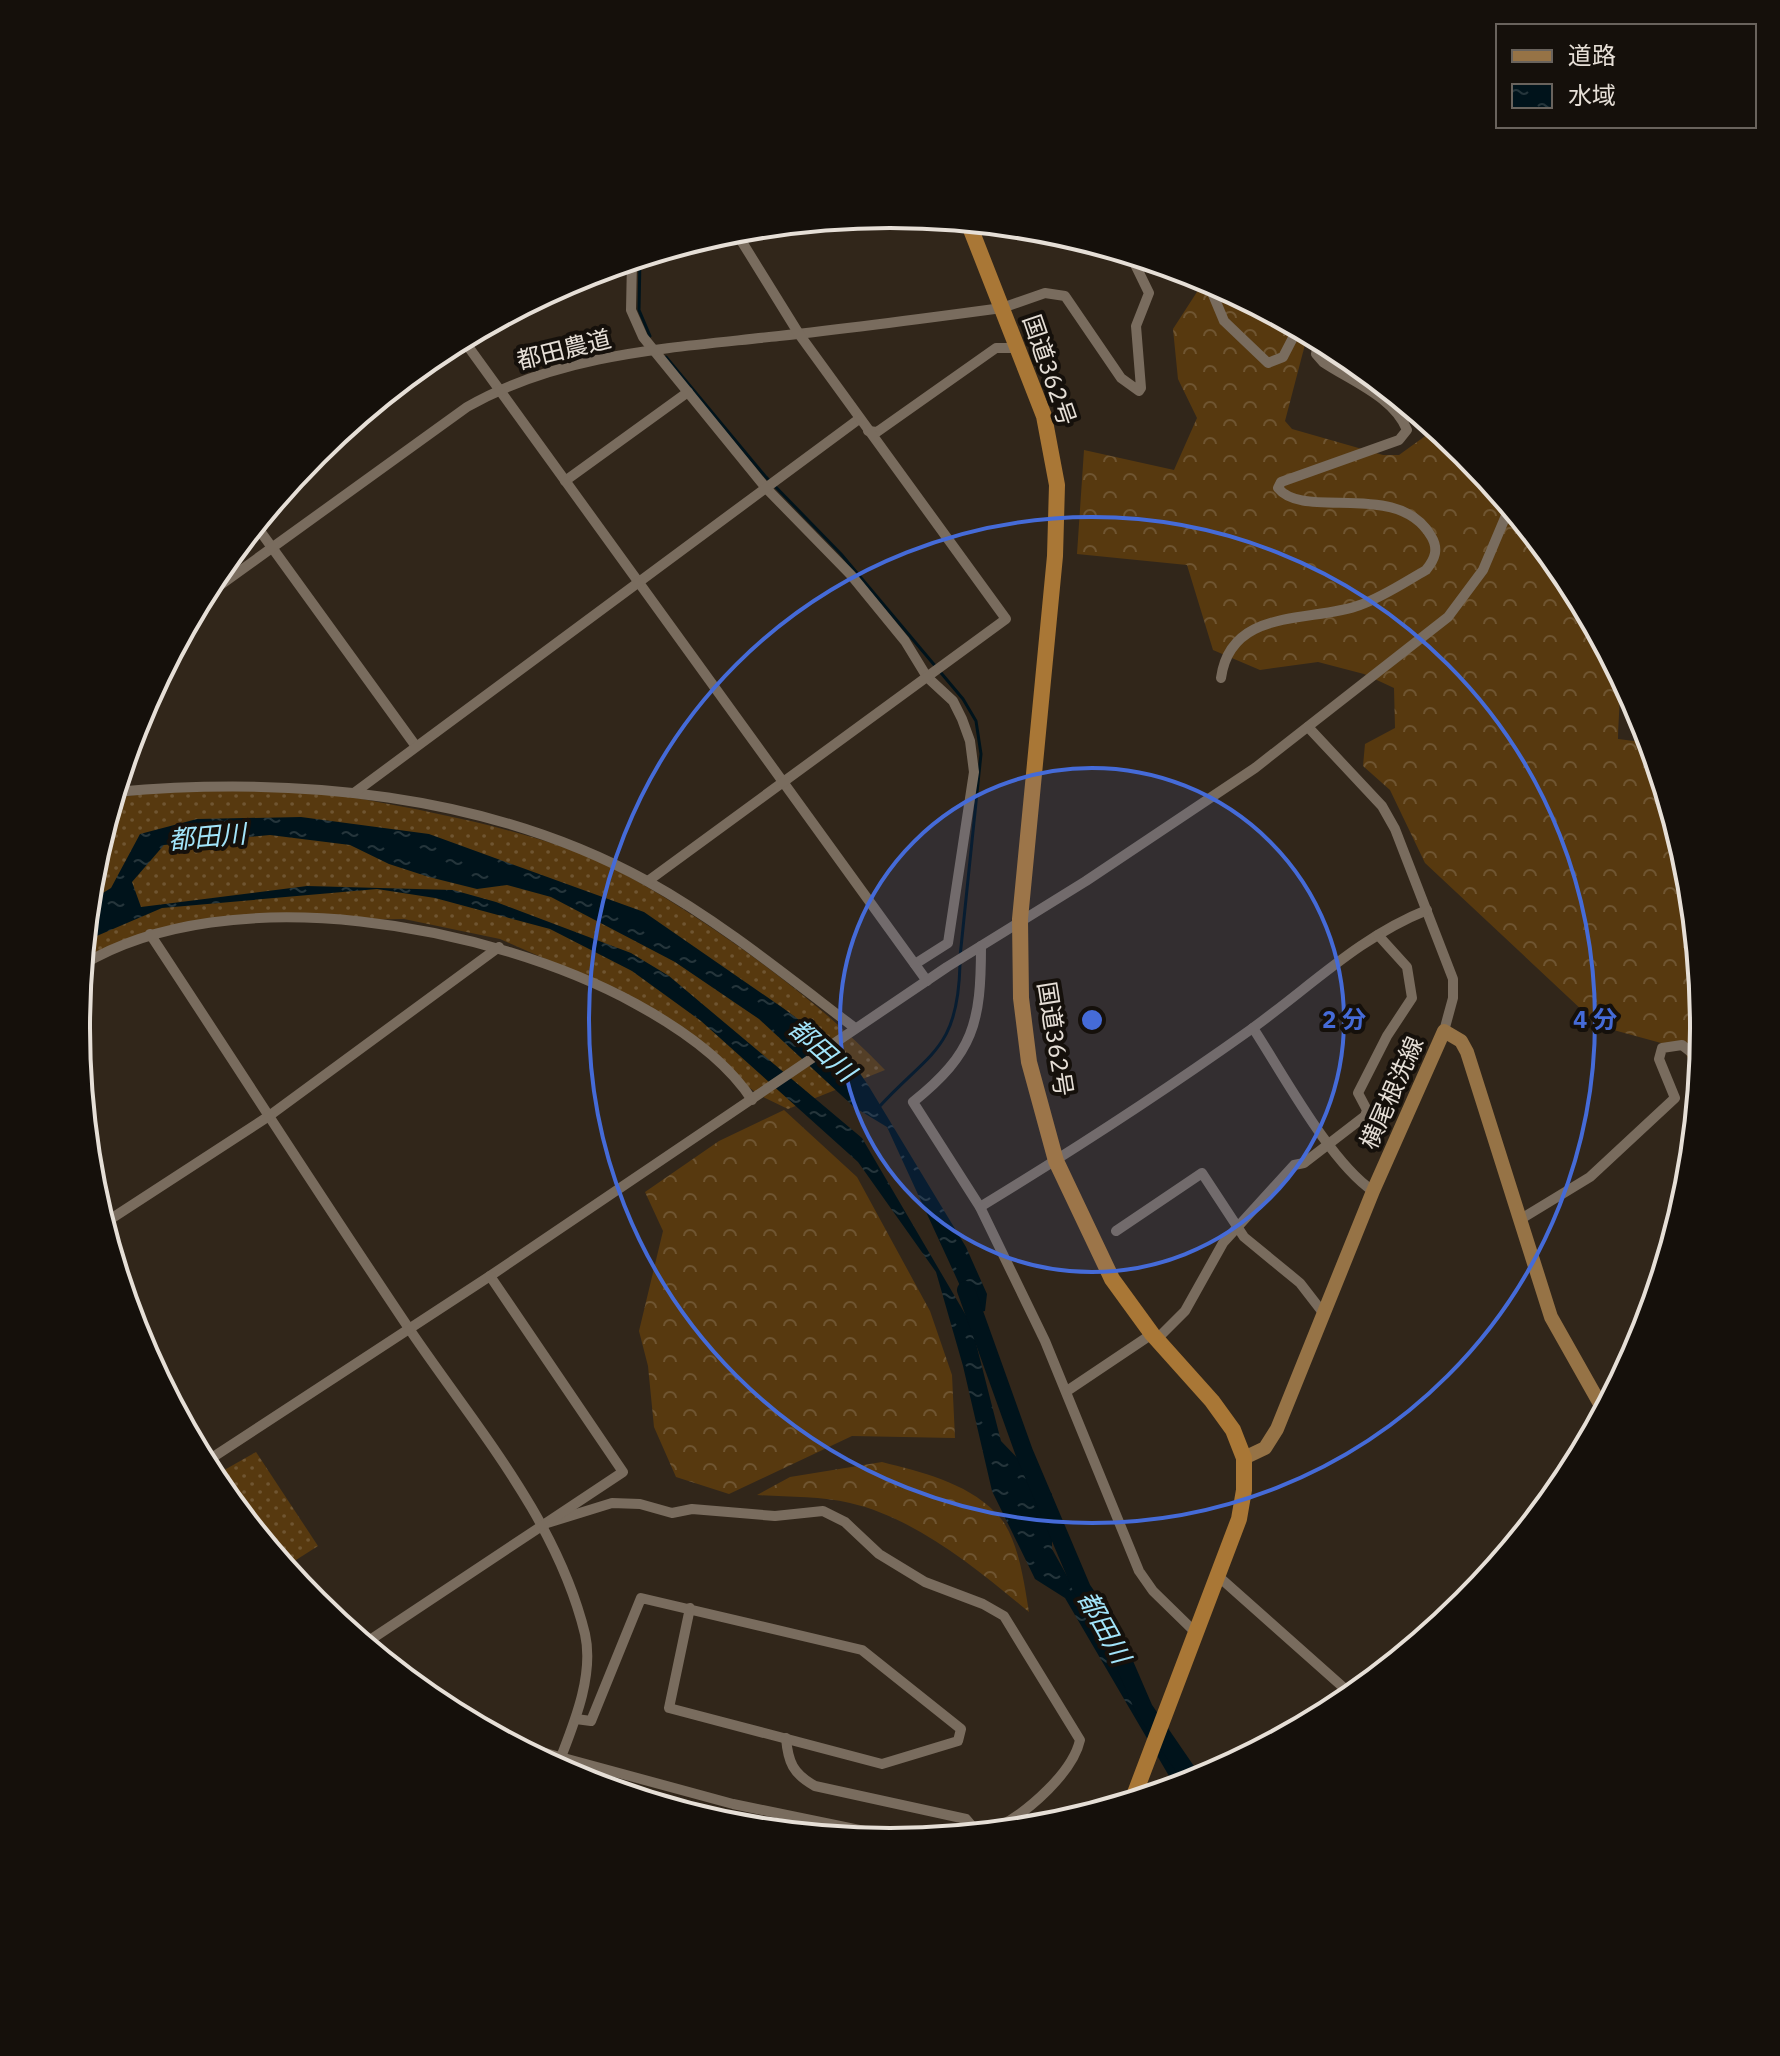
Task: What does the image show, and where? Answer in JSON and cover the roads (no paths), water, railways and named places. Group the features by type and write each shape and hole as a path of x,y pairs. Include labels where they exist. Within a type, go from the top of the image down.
{"highway":[{"name":"国道362号","path":"972,233 1044,416 1057,485 1055,556 1020,919 1021,998 1029,1062 1056,1161 1112,1279 1154,1337 1212,1401 1233,1430 1244,1458 1244,1490 1239,1519 1181,1664 1136,1789"}],"main road":[{"name":"横尾根洗線","path":"1244,1458 1265,1448 1277,1429 1373,1191 1444,1031 1461,1041 1467,1052 1551,1317 1598,1400"}],"street":[{"path":"648,881 1006,619 799,334 742,242"},
{"name":"都田農道","path":"229,579 467,407 498,389 542,372 654,350 1002,308 1045,293 1065,296 1121,378 1139,391 1136,326 1149,293 1136,267"},
{"path":"632,270 631,310 654,350 851,575 905,641 928,676 953,701 962,719 970,741 974,772 948,943 915,964"},
{"path":"1214,297 1224,321 1268,363 1283,357 1293,337"},
{"path":"469,348 927,981"},
{"path":"868,431 877,432 996,348 1019,348"},
{"path":"1221,678 1223,664 1234,648 1276,619 1358,606 1426,570 1434,560 1436,548 1431,535 1409,513 1375,504 1294,498 1278,488 1281,482 1399,440 1407,430 1402,419 1381,399 1323,362 1316,352"},
{"path":"565,481 688,392"},
{"path":"354,793 859,419"},
{"path":"215,1456 490,1276 947,967 1020,919 1099,873 1255,768 1448,617 1483,570 1507,519"},
{"path":"262,533 415,745"},
{"path":"1308,727 1382,806 1395,829 1453,979 1453,998 1444,1031"},
{"path":"126,791 205,785 354,793 452,810 530,830 588,851 648,881 717,924 852,1031"},
{"path":"980,1207 1056,1161 1253,1028 1342,958 1427,910"},
{"path":"94,958 150,934 216,923 308,919 405,927 499,947 570,972 664,1020 726,1069 752,1100"},
{"path":"150,934 410,1329 544,1524 586,1643 585,1672 576,1719 561,1757"},
{"path":"1067,1391 1154,1337 1185,1311 1209,1265 1237,1227 1294,1165 1304,1163 1365,1116 1367,1110 1358,1093 1387,1036 1412,998 1407,967 1378,935"},
{"path":"113,1218 269,1116 499,947"},
{"path":"93,964 109,949"},
{"path":"976,950 976,1022 967,1044 939,1081 913,1102 980,1207 1067,1391 1139,1571 1153,1591 1194,1631"},
{"path":"1253,1028 1330,1144 1356,1179 1373,1191"},
{"path":"1521,1219 1590,1177 1675,1098 1659,1059 1662,1048 1682,1045 1689,1051"},
{"path":"1116,1231 1202,1173 1237,1227 1300,1283 1324,1314"},
{"path":"373,1638 623,1472 490,1276"},
{"path":"544,1524 612,1503 640,1504 672,1513 692,1509 775,1516 823,1511 845,1522 879,1554 925,1582 983,1604 1004,1616 1080,1740 1071,1762 1012,1818"},
{"path":"1218,1576 1343,1687"},
{"path":"576,1719 591,1721 641,1598 690,1608 862,1650 961,1729 958,1741 882,1764 669,1708 690,1608"},
{"path":"786,1738 790,1765 799,1778 815,1786 966,1819 969,1823"},
{"path":"564,1758 733,1804 840,1826"}],"water":[{"path":"301,817 429,834 644,912 848,1056 966,1247 987,1294 985,1311 973,1314 887,1127 854,1107 759,1019 675,962 551,897 507,885 477,889 389,864 350,845 270,835 164,845 132,882 141,907 307,886 453,890 496,902 631,953 669,976 862,1138 971,1324 1001,1441 1052,1494 1052,1549 1180,1773 1170,1777 1065,1598 1035,1579 992,1491 963,1366 936,1272 858,1162 701,1021 632,971 550,929 435,898 377,889 162,908 96,936 102,894 111,888 140,834 197,819"}],"waterway":[{"path":"640,268 639,310 650,336"},
{"path":"666,357 765,476 841,554 963,699 976,721 981,754 960,957"},
{"path":"879,1107 938,1048 947,1033 954,1015 960,964"},
{"name":"都田川","path":"966,1290 1024,1452 1082,1589 1109,1628 1144,1709 1186,1771"}]}
